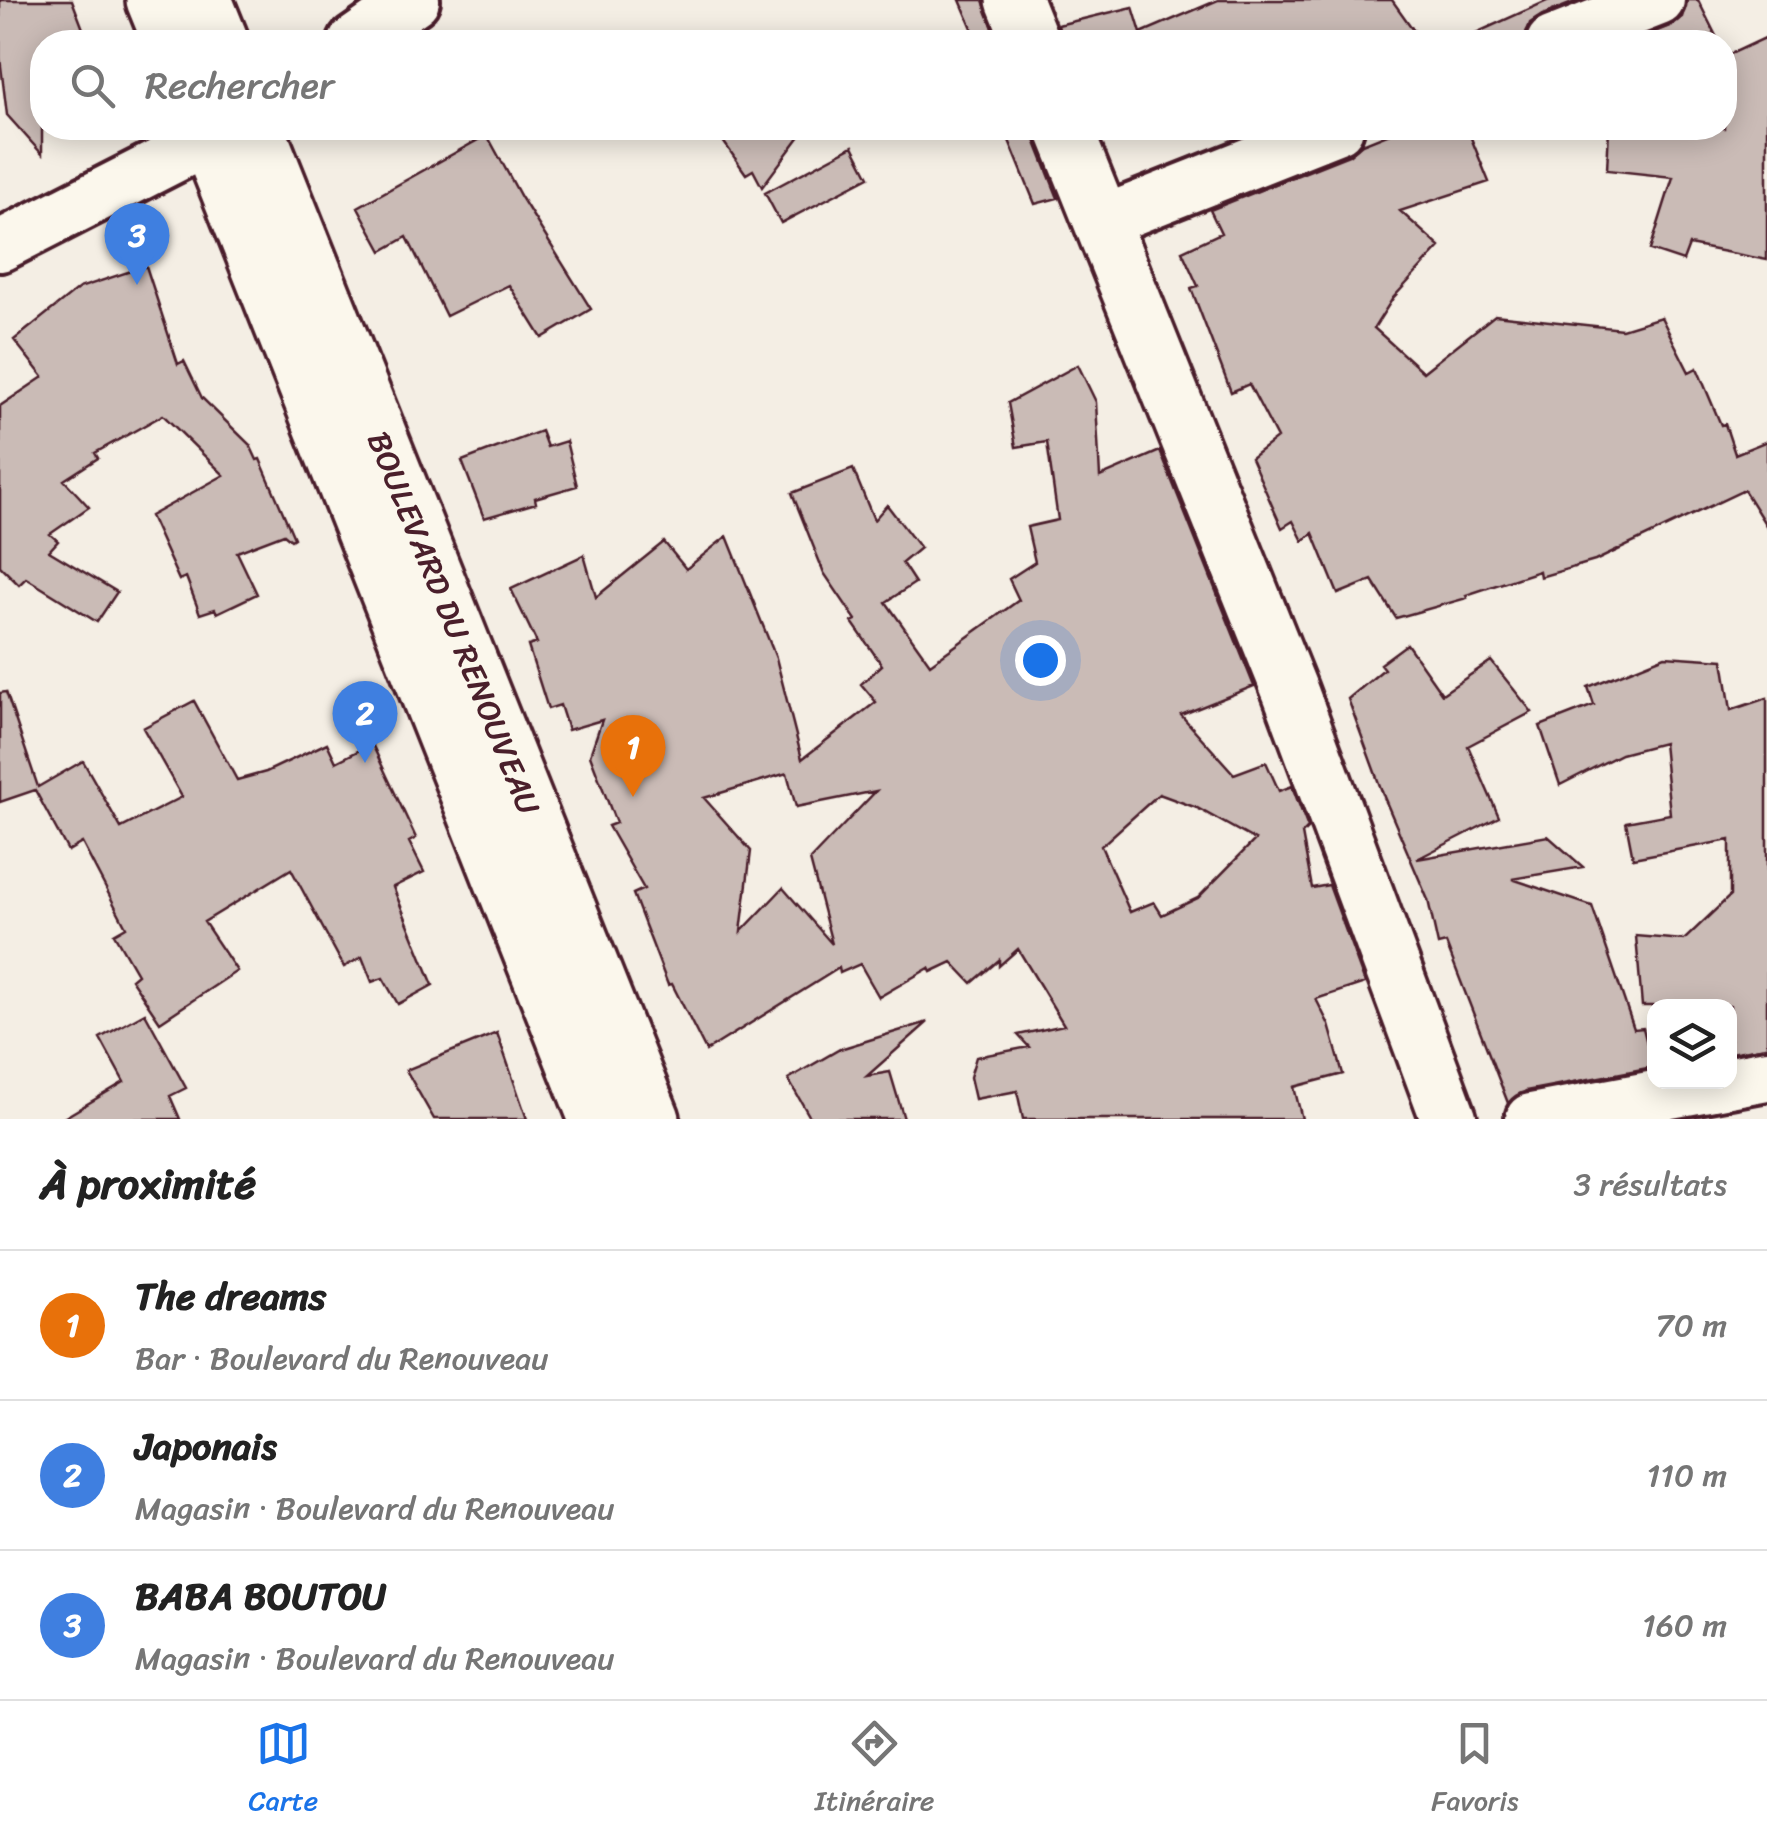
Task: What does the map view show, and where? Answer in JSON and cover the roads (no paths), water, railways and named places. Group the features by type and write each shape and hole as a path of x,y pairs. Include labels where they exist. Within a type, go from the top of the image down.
{"main road":[{"path":"154,0 166,30"},
{"path":"204,0 216,30"},
{"path":"1014,0 1026,30"},
{"name":"BOULEVARD DU RENOUVEAU","path":"228,140 596,1119"},
{"name":"BOULEVARD DU RENOUVEAU","path":"229,140 652,1119"},
{"path":"1069,140 1290,691 1449,1119"}],"street":[{"path":"371,30 414,0"},
{"path":"1582,30 1658,0"},
{"path":"0,246 207,140"},
{"path":"1101,222 1308,140"},
{"path":"1530,1119 1767,1075"}],"place":[{"name":"BABA BOUTOU","path":"137,285"},
{"name":"Japonais","path":"365,763"},
{"name":"The dreams","path":"633,797"}]}
